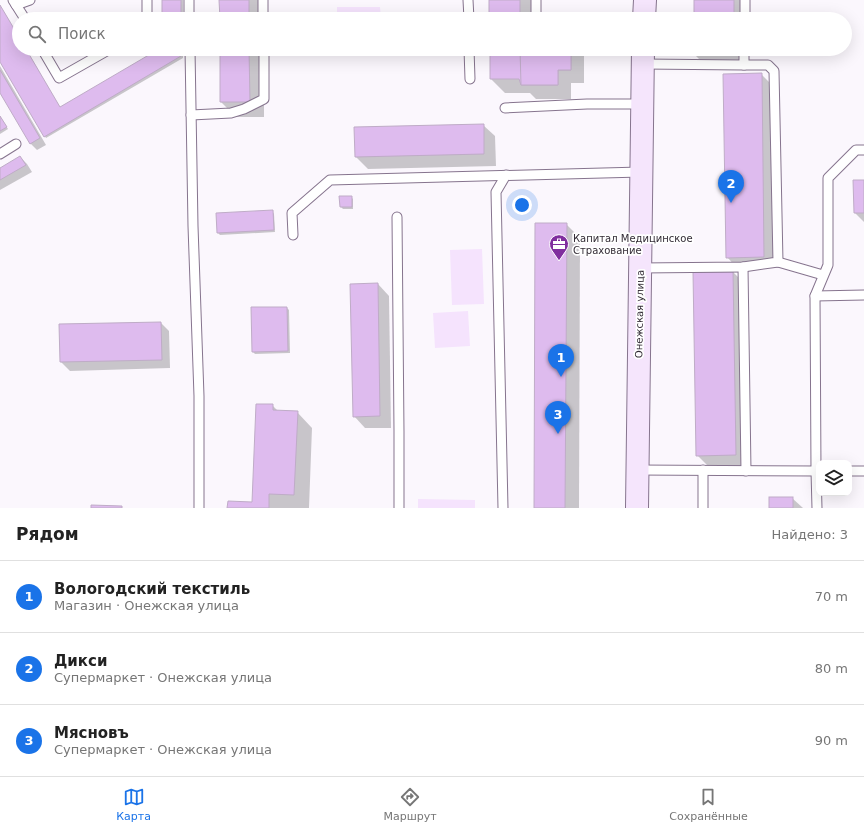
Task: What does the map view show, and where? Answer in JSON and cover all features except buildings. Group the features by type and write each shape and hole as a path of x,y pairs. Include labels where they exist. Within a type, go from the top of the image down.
{"main road":[{"path":"644,12 645,0"},
{"name":"Онежская улица","path":"637,508 643,57"}],"lane":[{"path":"21,12 15,2 30,0"},
{"path":"147,0 147,12"},
{"path":"189,0 189,12"},
{"path":"263,0 263,12"},
{"path":"468,0 469,12"},
{"path":"536,0 536,12"},
{"path":"745,0 745,12"},
{"path":"46,56 60,78 98,56"},
{"path":"190,56 193,226 199,396 199,508"},
{"path":"191,115 231,113 244,109 264,99 264,56"},
{"path":"469,56 470,79"},
{"path":"744,56 744,65"},
{"path":"643,57 744,65 768,65 774,71 778,262"},
{"path":"504,108 587,104 642,104"},
{"path":"0,154 16,144"},
{"path":"818,460 815,296 828,265 828,178 856,150 864,150"},
{"path":"293,235 292,213 330,180 641,172"},
{"path":"502,508 496,192 506,175"},
{"path":"397,217 399,508"},
{"path":"640,268 743,267 778,262 823,276"},
{"path":"743,267 746,471"},
{"path":"815,296 864,295"},
{"path":"638,470 816,471"},
{"path":"703,470 704,508"},
{"path":"852,471 864,471"},
{"path":"817,496 817,508"}],"shaded area":[{"path":"337,7 380,7 380,12 337,12"},
{"path":"482,249 484,304 452,305 450,250"},
{"path":"468,311 470,346 435,348 433,313"},
{"path":"418,499 475,500 475,508 418,508"}],"place":[{"name":"Дикси","path":"731,203"},
{"name":"Капитал Медицинское Страхование","path":"559,261"},
{"name":"Вологодский текстиль","path":"561,377"},
{"name":"Мясновъ","path":"558,434"}]}
